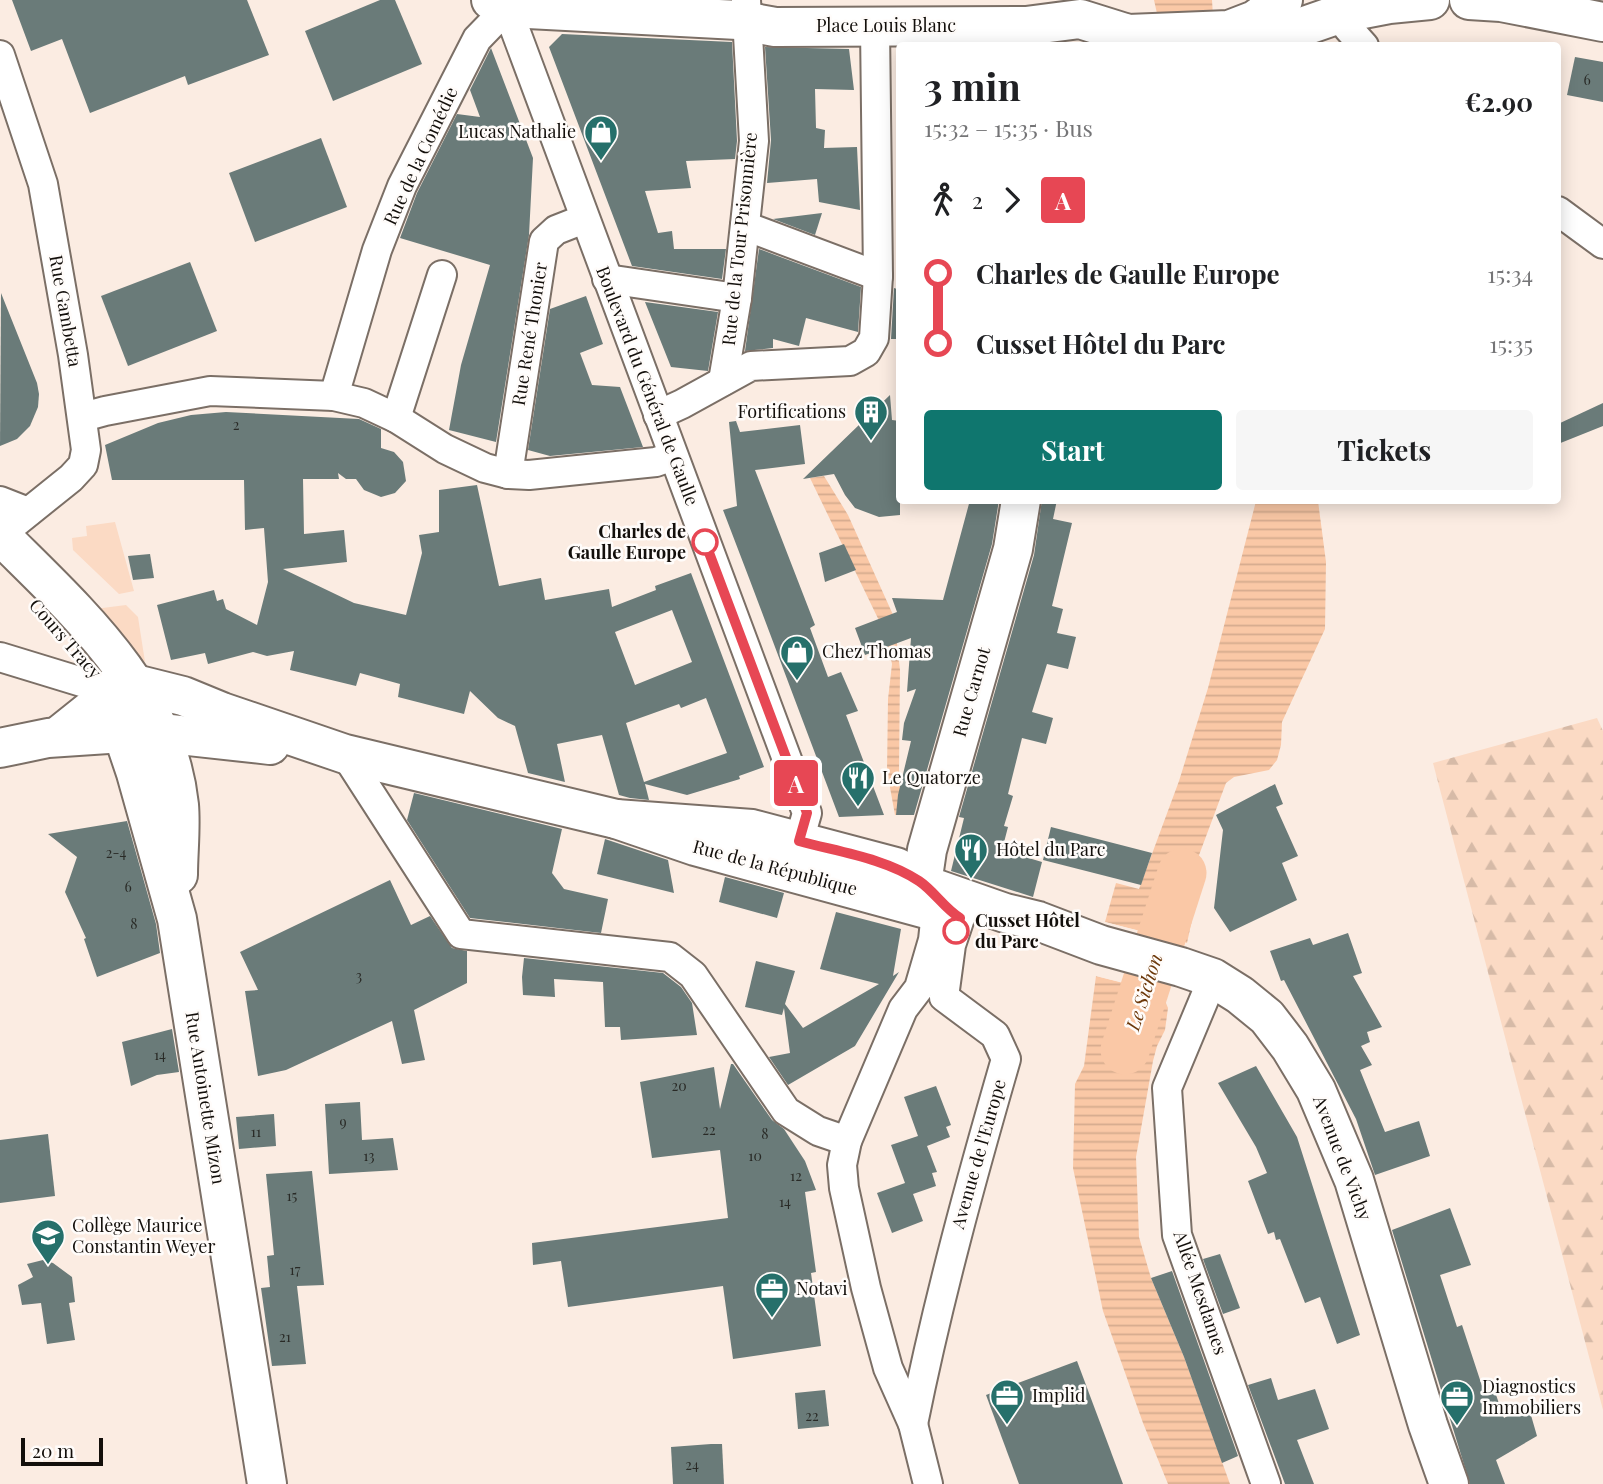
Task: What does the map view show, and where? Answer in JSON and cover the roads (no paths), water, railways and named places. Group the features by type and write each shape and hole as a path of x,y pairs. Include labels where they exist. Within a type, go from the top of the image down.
{"main road":[{"path":"1238,38 1255,20 1283,0"},
{"path":"1074,28 1128,34 1238,38 1343,7 1430,0"},
{"path":"1469,0 1501,2 1603,22"},
{"name":"Place Louis Blanc","path":"500,3 747,11 775,27 1074,28"},
{"name":"Rue Carnot","path":"941,906 927,850 1013,549 1020,504"},
{"name":"Cours Tracy","path":"7,529 101,638 121,687"},
{"name":"Cours Tracy","path":"0,570 121,687 161,733"},
{"name":"Rue de la République","path":"121,687 183,696 221,726"},
{"name":"Rue Antoinette Mizon","path":"121,687 123,733 177,919 267,1484"},
{"path":"179,806 221,726"},
{"name":"Rue de la République","path":"0,748 48,737 161,733 221,726 616,819 752,829 795,858 896,867 941,906"},
{"name":"Rue Antoinette Mizon","path":"161,733 179,806 177,919"},
{"name":"Avenue de Vichy","path":"941,906 1005,913 1038,921 1101,945 1176,965 1213,978 1268,1017 1317,1090 1354,1180 1424,1412 1449,1484"},
{"name":"Avenue de Vichy","path":"941,906 1034,937 1101,945"}],"street":[{"name":"Rue de la Comédie","path":"334,396 377,250 402,186 477,39 500,3"},
{"name":"Boulevard du Général de Gaulle","path":"500,3 607,279 807,813 795,858"},
{"path":"1343,7 1348,28 1360,42"},
{"name":"Rue de la Tour Prisonnière","path":"723,381 737,298 754,141 747,11"},
{"path":"657,415 751,366 850,361 866,352 874,338 878,276 875,26"},
{"name":"Rue Gambetta","path":"0,55 43,184 83,417 86,450 83,465 71,478 7,529"},
{"path":"1561,213 1603,244"},
{"name":"Rue René Thonier","path":"508,474 544,241 556,230 584,219"},
{"path":"745,226 878,276"},
{"path":"396,418 442,275"},
{"path":"607,279 737,298"},
{"path":"83,417 210,391 334,396 364,403 396,418 445,449 485,468 508,474 529,475 656,461 673,456"},
{"path":"0,501 7,529"},
{"name":"Cours Tracy","path":"0,657 121,687"},
{"path":"48,737 121,687"},
{"path":"345,754 461,934 670,957 694,975 786,1111 818,1131 846,1142"},
{"name":"Avenue de l'Europe","path":"932,992 933,940 941,906"},
{"name":"Allée Mesdames","path":"1213,978 1167,1088 1177,1235 1266,1484"},
{"name":"Avenue de l'Europe","path":"928,1484 913,1424 888,1368 866,1288 844,1188 842,1165 846,1142 903,1009 932,992"},
{"name":"Avenue de l'Europe","path":"913,1424 926,1358 966,1196 1006,1059 995,1035 932,992"},
{"path":"888,1368 901,1373 916,1367 926,1358"}],"water":[{"path":"1154,0 1212,0 1213,17 1158,18"},
{"path":"824,476 848,515 894,617 900,670 899,772 907,815 895,815 887,771 888,699 892,664 885,633 810,478"},
{"path":"1255,504 1318,504 1326,562 1325,629 1282,722 1277,760 1269,770 1234,777 1226,783 1177,914 1192,920 1187,943 1105,922 1116,883 1139,889 1179,781 1208,688"},
{"path":"1096,976 1158,991 1162,993 1168,1008 1165,1030 1153,1061 1136,1157 1139,1237 1151,1278 1184,1357 1230,1484 1168,1484 1103,1311 1073,1168 1075,1084 1084,1066"}],"waterway":[{"name":"Le Sichon","path":"1125,1050 1182,873"}],"place":[{"name":"Lucas Nathalie","path":"601,162"},
{"name":"Fortifications","path":"871,442"},
{"name":"Charles de Gaulle Europe","path":"705,542"},
{"name":"Chez Thomas","path":"797,682"},
{"name":"Le Quatorze","path":"858,808"},
{"name":"Hôtel du Parc","path":"971,880"},
{"name":"Cusset Hôtel du Parc","path":"956,931"},
{"name":"Collège Maurice Constantin Weyer","path":"48,1266"},
{"name":"Notavi","path":"772,1319"},
{"name":"Implid","path":"1007,1426"},
{"name":"Diagnostics Immobiliers","path":"1457,1427"}]}
